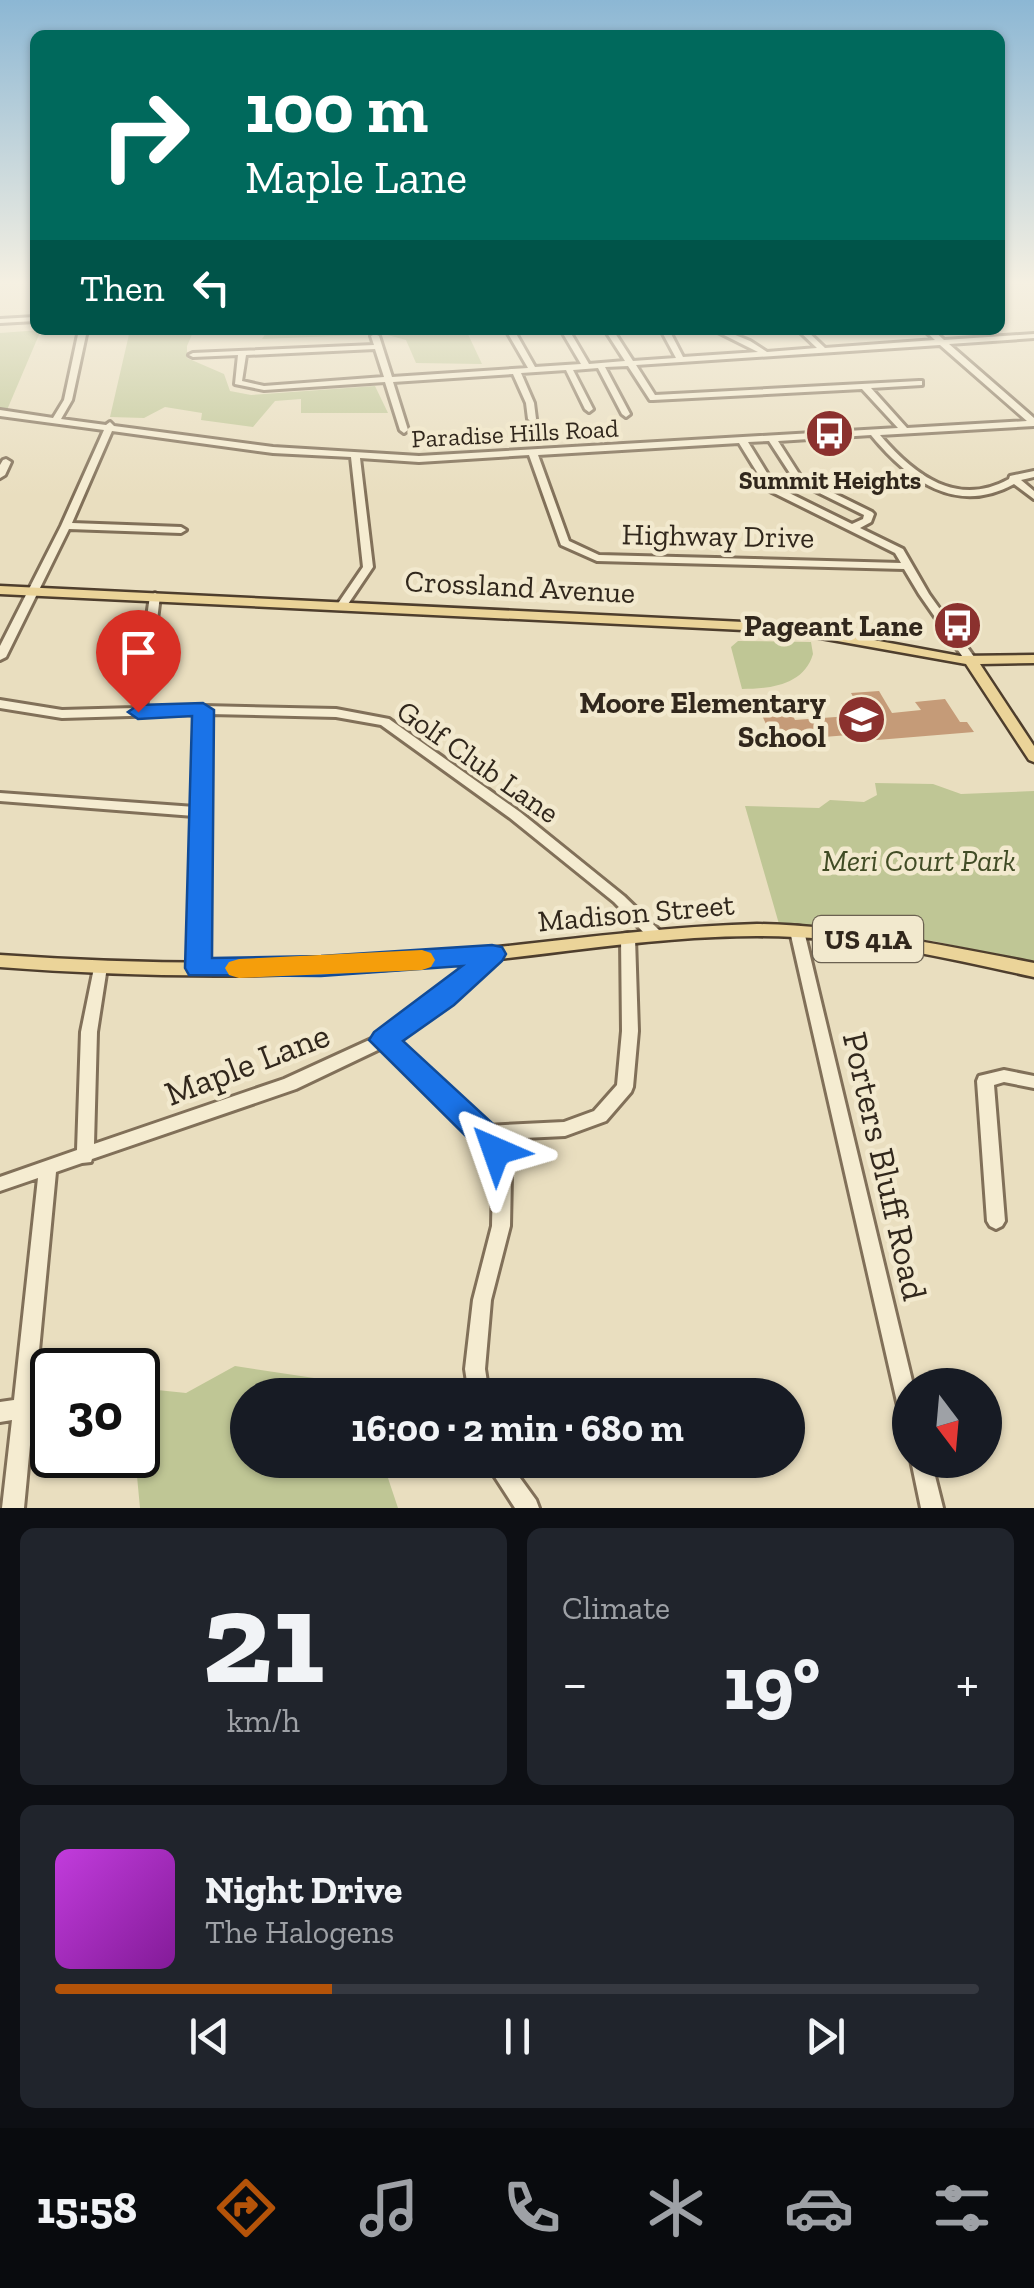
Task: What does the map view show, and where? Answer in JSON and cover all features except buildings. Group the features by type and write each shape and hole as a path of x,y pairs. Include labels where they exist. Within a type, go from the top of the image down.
{"main road":[{"name":"Crossland Avenue","path":"0,590 787,628 971,661 1034,659"},
{"path":"971,661 1034,757"},
{"name":"Madison Street","path":"0,962 100,967 321,966 492,954 654,935 797,932 884,941 1034,970"}],"street":[{"path":"56,419 68,400 77,355"},
{"path":"193,356 208,355"},
{"path":"242,355 238,382 246,386 760,355"},
{"path":"380,355 404,430"},
{"path":"525,355 533,370"},
{"path":"580,355 586,366"},
{"path":"624,355 653,398 919,383"},
{"path":"678,355 680,360"},
{"path":"958,355 1034,422"},
{"path":"600,366 626,414"},
{"path":"568,368 589,409"},
{"path":"516,371 530,403 532,419"},
{"path":"865,387 905,432"},
{"name":"Paradise Hills Road","path":"0,413 257,448 419,459 1034,422"},
{"path":"0,657 66,526 110,425"},
{"path":"874,433 895,460 943,489 982,492 997,489 1013,478 1034,474"},
{"path":"773,440 798,480 869,514 868,520 852,528"},
{"path":"743,442 771,488 896,549 971,661"},
{"name":"Highway Drive","path":"534,454 565,543 597,558 908,566"},
{"path":"342,605 368,567 354,456"},
{"path":"0,475 6,462"},
{"path":"1013,478 1034,496"},
{"path":"66,526 181,530"},
{"path":"138,712 155,596"},
{"name":"Golf Club Lane","path":"0,704 62,714 203,710 336,713 385,722 515,816 619,898 654,935"},
{"path":"198,968 203,710"},
{"path":"0,797 201,812"},
{"name":"Porters Bluff Road","path":"797,932 899,1368"},
{"path":"483,1134 565,1129 600,1116 625,1086 630,1031 628,938"},
{"name":"Maple Lane","path":"0,1184 290,1084 384,1040 444,997 492,954"},
{"path":"84,1157 89,1032 100,967"},
{"path":"384,1040 494,1144 502,1176 500,1226 482,1300 477,1378"},
{"path":"996,1222 985,1081 1004,1076 1034,1082"},
{"path":"13,1508 48,1168"},
{"path":"0,1412 23,1408"},
{"path":"507,1478 528,1508"},
{"path":"924,1478 932,1508"}],"green space":[{"path":"0,355 30,355 7,410 0,409"},
{"path":"124,355 187,355 224,374 230,391 251,395 375,386 388,413 301,413 301,399 275,401 253,427 201,420 202,413 165,407 144,418 110,417"},
{"path":"413,355 478,355 482,364 416,363"},
{"path":"738,641 811,642 813,654 794,679 764,688 742,689 731,647"},
{"name":"Meri Court Park","path":"875,783 933,784 961,794 1034,791 1034,962 933,941 779,924 745,806 819,808 830,800 864,802 877,795"},
{"path":"235,1366 314,1378 230,1378 230,1478 388,1478 398,1508 140,1508 137,1478 160,1478 160,1390 186,1393"}],"slow traffic":[{"path":"239,968 422,960"}],"place":[{"name":"Summit Heights","path":"830,434"},
{"name":"Pageant Lane","path":"958,626"},
{"name":"Moore Elementary School","path":"861,720"}],"route":[{"path":"138,712 203,710 198,968 321,966 492,954 444,997 384,1040 494,1144 496,1151"}]}
